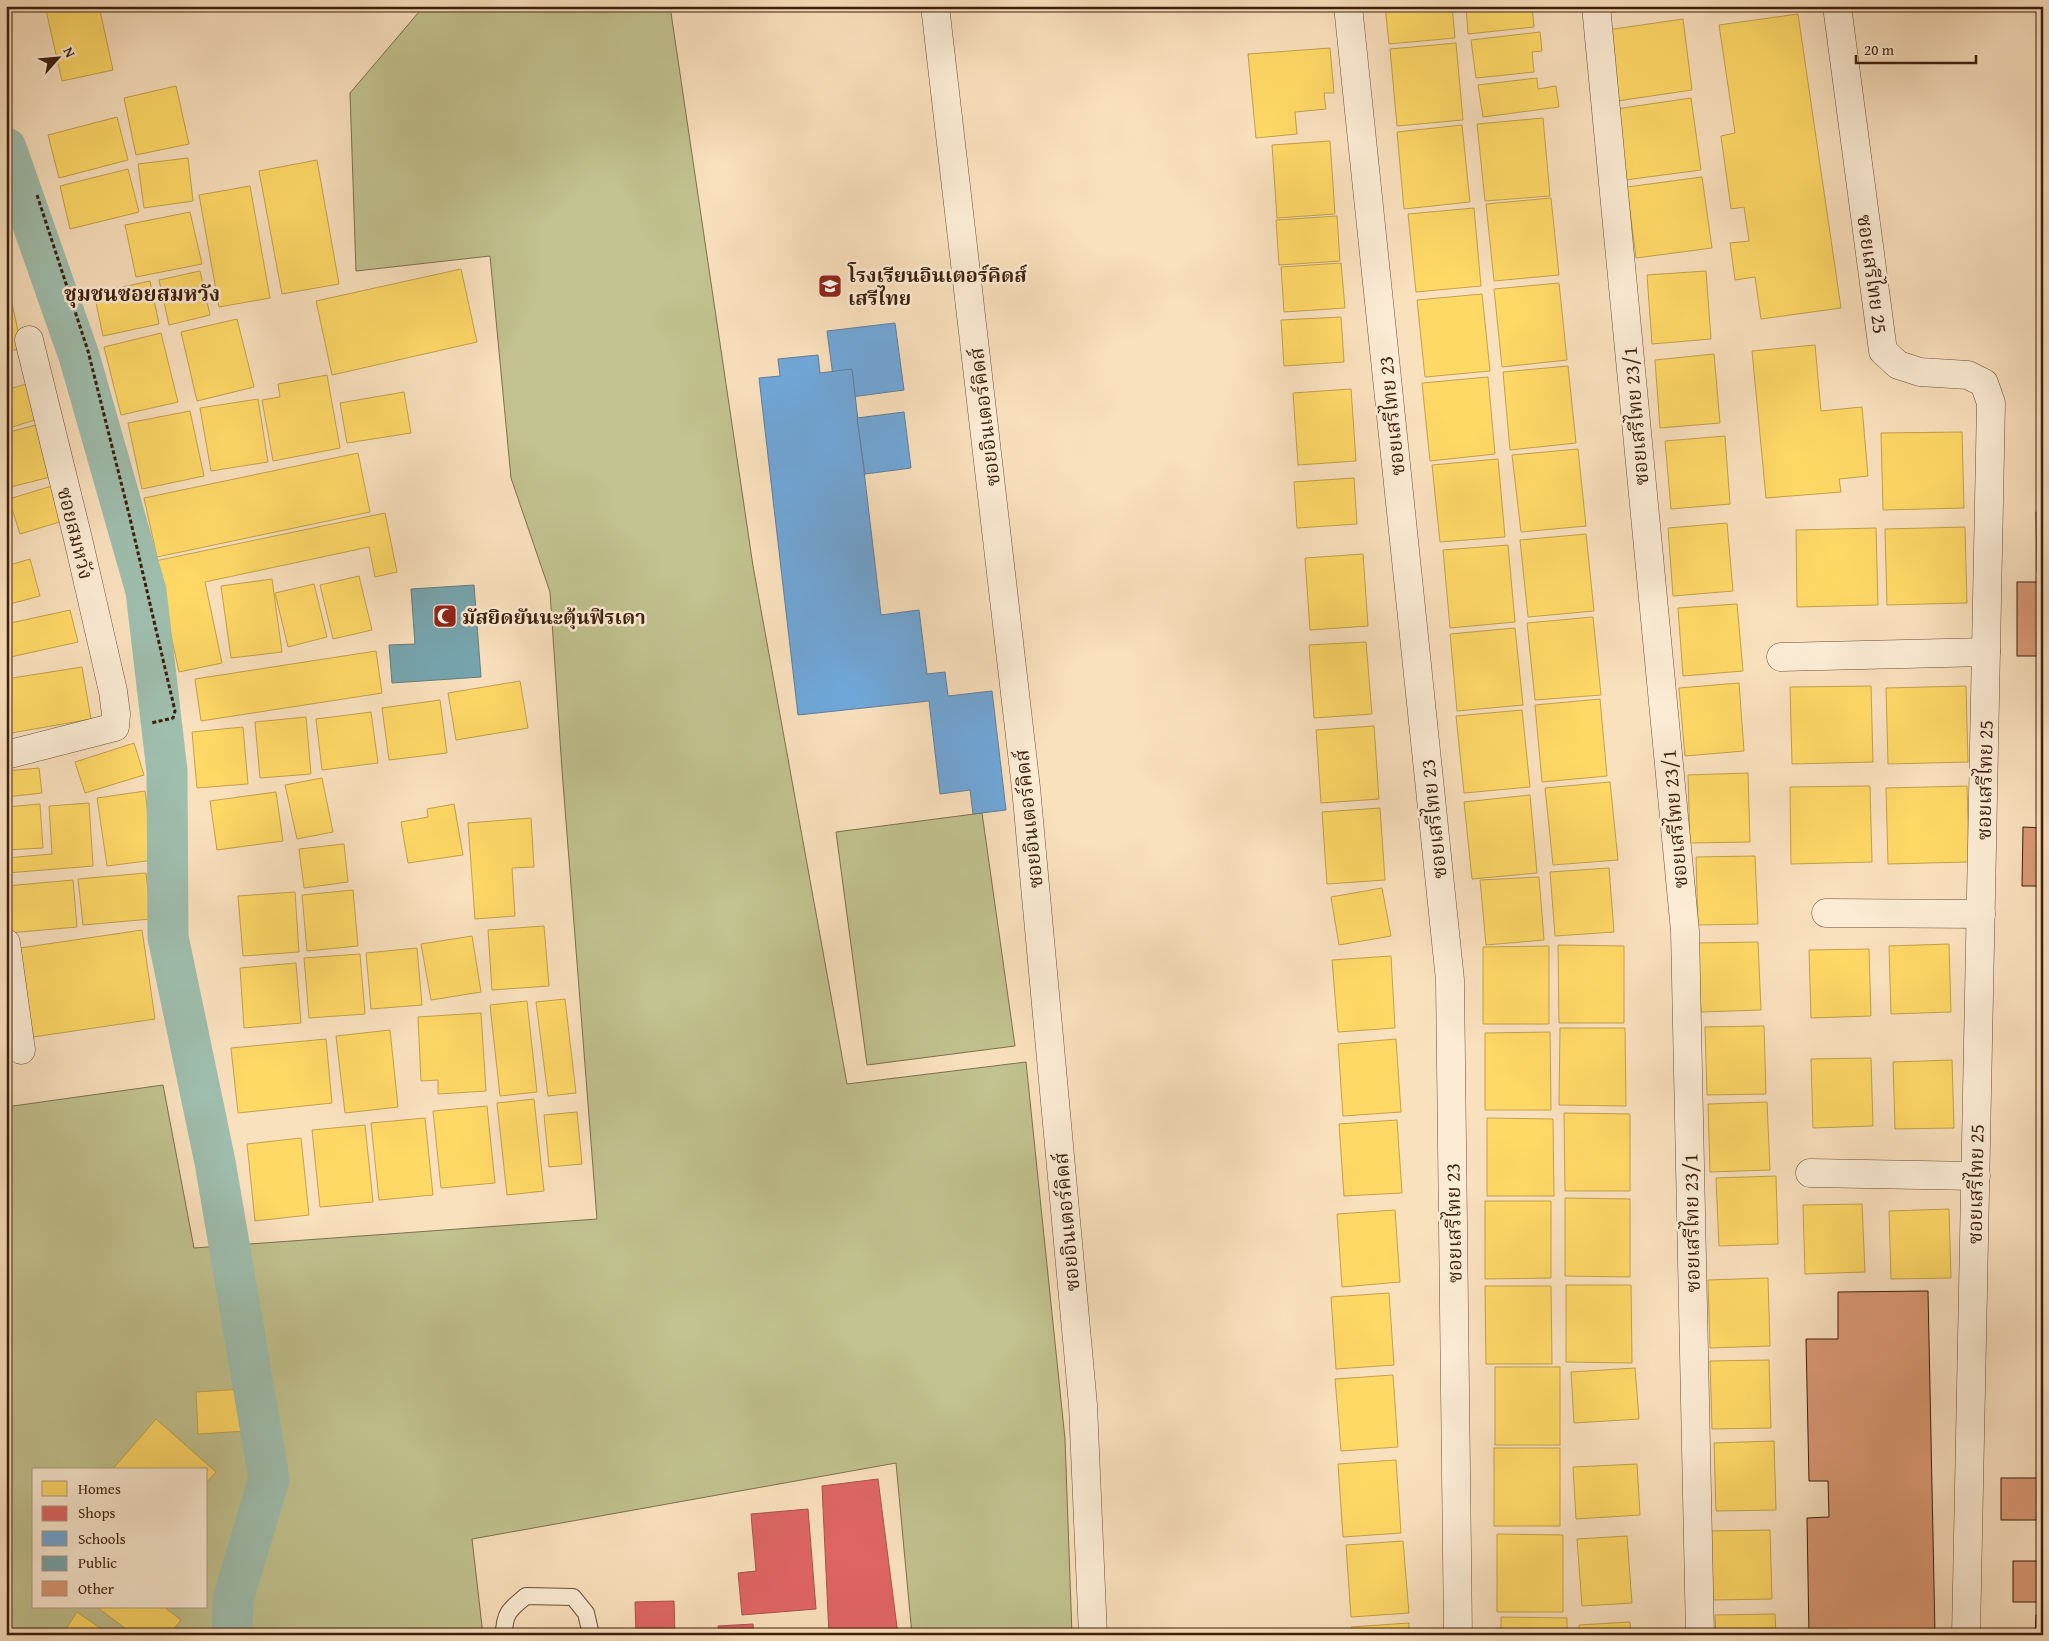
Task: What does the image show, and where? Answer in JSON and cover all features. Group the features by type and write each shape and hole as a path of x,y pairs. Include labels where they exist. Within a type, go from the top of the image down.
{"street":[{"name":"ซอยอินเตอร์คิดส์","path":"935,6 1027,798 1082,1405 1093,1635"},
{"name":"ซอยเสรีไทย 23","path":"1348,6 1450,980 1458,1635"},
{"name":"ซอยเสรีไทย 23/1","path":"1596,6 1685,931 1700,1635"},
{"name":"ซอยเสรีไทย 25","path":"1837,6 1883,351 1898,365 1920,372 1968,374 1984,383 1991,403 1966,1635"},
{"name":"ซอยสมหวัง","path":"6,755 115,728 116,714 113,691 76,530 28,340"},
{"path":"1781,657 1986,652"},
{"path":"1826,913 1981,914"},
{"path":"6,943 21,1050"},
{"path":"1810,1173 1976,1176"}],"lane":[{"path":"504,1635 504,1619 511,1608 526,1596 573,1597 586,1613 590,1635"}],"path":[{"path":"37,195 88,351 127,504 175,711 175,716 168,720 146,724"}],"green space":[{"path":"424,6 670,6 753,566 847,1084 1026,1062 1065,1439 1072,1635 912,1635 896,1463 472,1539 483,1635 16,1635 6,1627 6,1107 163,1085 194,1248 597,1219 550,592 511,478 490,256 356,271 350,93"},
{"path":"982,813 1015,1046 867,1065 836,832"}],"building: Homes":[{"path":"45,6 99,6 113,70 62,81"},
{"path":"1385,6 1452,6 1455,38 1389,44"},
{"path":"1466,6 1532,6 1534,27 1468,34"},
{"path":"1607,6 1660,6 1608,13"},
{"path":"1798,14 1841,308 1761,319 1755,277 1735,280 1730,243 1749,241 1744,207 1731,209 1721,136 1735,133 1719,25"},
{"path":"1683,19 1692,90 1617,101 1607,30"},
{"path":"1540,32 1542,51 1532,52 1534,72 1476,78 1471,40"},
{"path":"1456,43 1463,120 1397,126 1390,49"},
{"path":"1330,48 1334,93 1324,93 1326,109 1295,112 1297,134 1256,138 1248,54"},
{"path":"1537,78 1538,89 1556,86 1559,107 1483,117 1478,85"},
{"path":"176,86 189,144 136,155 124,98"},
{"path":"1691,98 1701,170 1625,180 1616,109"},
{"path":"117,117 128,160 59,178 48,135"},
{"path":"1543,118 1550,196 1485,201 1477,124"},
{"path":"1462,125 1470,202 1404,209 1397,132"},
{"path":"1330,141 1335,214 1277,218 1272,145"},
{"path":"188,158 193,201 144,208 138,164"},
{"path":"317,160 339,284 282,294 259,171"},
{"path":"128,169 139,212 70,229 60,186"},
{"path":"1702,177 1712,248 1636,258 1627,187"},
{"path":"250,186 270,298 219,307 199,195"},
{"path":"1551,198 1559,275 1494,281 1486,204"},
{"path":"1474,208 1481,286 1416,292 1408,214"},
{"path":"190,212 202,264 136,277 125,225"},
{"path":"1337,216 1340,261 1279,265 1276,220"},
{"path":"1341,263 1345,308 1284,312 1281,267"},
{"path":"461,269 477,342 332,375 316,301"},
{"path":"200,271 210,315 169,325 159,280"},
{"path":"1706,271 1711,339 1652,344 1647,275"},
{"path":"6,276 22,349 6,351"},
{"path":"150,281 159,324 103,336 94,293"},
{"path":"1559,283 1567,360 1502,367 1494,289"},
{"path":"1482,294 1490,371 1425,377 1417,300"},
{"path":"1341,317 1344,362 1284,366 1281,320"},
{"path":"237,319 254,387 197,401 181,332"},
{"path":"161,333 178,402 121,415 104,347"},
{"path":"1815,345 1821,411 1862,407 1868,476 1839,479 1841,492 1766,498 1752,351"},
{"path":"1714,354 1720,423 1660,428 1655,360"},
{"path":"1568,366 1576,443 1510,450 1503,372"},
{"path":"327,375 340,448 273,461 262,400 280,397 278,384"},
{"path":"1488,377 1495,454 1430,461 1422,383"},
{"path":"26,384 38,419 6,429 6,390"},
{"path":"1351,389 1356,461 1298,465 1293,393"},
{"path":"404,392 411,433 347,443 340,403"},
{"path":"258,399 268,462 211,471 200,408"},
{"path":"190,411 204,476 142,489 128,423"},
{"path":"39,424 54,476 7,488 6,433"},
{"path":"1962,432 1964,508 1883,510 1881,433"},
{"path":"1725,436 1730,504 1671,509 1665,441"},
{"path":"1578,449 1586,526 1521,532 1512,455"},
{"path":"358,453 370,512 157,557 144,498"},
{"path":"1498,459 1505,537 1440,542 1432,465"},
{"path":"1354,478 1357,524 1297,528 1294,482"},
{"path":"55,485 66,520 20,534 9,499"},
{"path":"385,513 397,572 375,577 369,547 205,582 222,663 179,672 155,561"},
{"path":"1727,523 1733,591 1673,596 1668,528"},
{"path":"1965,527 1967,603 1887,605 1885,529"},
{"path":"1876,528 1878,605 1797,607 1796,530"},
{"path":"1586,534 1594,611 1528,617 1520,540"},
{"path":"1508,545 1515,622 1450,628 1443,550"},
{"path":"1363,554 1368,626 1310,630 1305,558"},
{"path":"30,559 40,596 6,605 6,566"},
{"path":"359,576 372,630 333,639 320,585"},
{"path":"272,579 282,652 231,658 221,586"},
{"path":"314,584 327,637 288,647 275,593"},
{"path":"1737,604 1743,671 1683,676 1678,608"},
{"path":"70,610 78,642 6,658 6,624"},
{"path":"1593,617 1601,695 1535,700 1527,623"},
{"path":"1515,628 1523,705 1457,711 1450,634"},
{"path":"1366,642 1372,714 1314,718 1309,645"},
{"path":"376,651 382,693 201,721 195,679"},
{"path":"82,667 91,719 6,734 6,679"},
{"path":"520,681 528,728 456,740 448,693"},
{"path":"1739,683 1744,751 1685,756 1679,688"},
{"path":"1871,686 1873,762 1792,764 1790,687"},
{"path":"1966,686 1968,762 1888,764 1886,688"},
{"path":"1600,699 1607,776 1542,782 1535,705"},
{"path":"440,700 447,753 389,760 382,708"},
{"path":"1522,710 1530,787 1464,793 1456,716"},
{"path":"371,712 378,763 322,770 316,719"},
{"path":"306,717 311,774 260,778 255,722"},
{"path":"1374,726 1379,799 1321,803 1316,730"},
{"path":"243,727 248,784 197,788 192,732"},
{"path":"134,743 144,775 85,793 75,762"},
{"path":"39,768 42,793 6,797 6,771"},
{"path":"1748,773 1750,842 1690,843 1688,775"},
{"path":"322,778 333,832 297,839 285,785"},
{"path":"1610,782 1618,860 1553,865 1545,788"},
{"path":"1870,786 1872,862 1791,864 1790,787"},
{"path":"1967,786 1969,862 1888,864 1886,788"},
{"path":"145,791 154,860 107,866 97,798"},
{"path":"276,792 283,841 217,850 210,801"},
{"path":"1530,795 1537,873 1472,879 1464,802"},
{"path":"89,803 93,866 7,873 6,858 52,854 49,806"},
{"path":"40,804 43,848 6,850 6,807"},
{"path":"454,804 463,855 408,863 401,822 428,817 427,809"},
{"path":"1380,808 1385,880 1327,884 1322,812"},
{"path":"531,818 534,867 512,868 515,916 475,919 468,823"},
{"path":"344,844 348,882 304,888 299,849"},
{"path":"1755,856 1758,924 1698,925 1696,857"},
{"path":"1609,868 1614,932 1555,936 1550,872"},
{"path":"146,873 151,919 83,925 78,879"},
{"path":"1539,877 1544,940 1486,945 1480,880"},
{"path":"73,880 77,927 9,933 6,886"},
{"path":"1382,888 1391,936 1339,945 1331,897"},
{"path":"353,890 358,946 307,951 302,895"},
{"path":"295,892 299,952 243,956 238,896"},
{"path":"544,926 549,986 492,990 488,930"},
{"path":"142,930 155,1019 33,1037 20,948"},
{"path":"472,936 481,992 431,1000 421,944"},
{"path":"1758,942 1761,1010 1701,1012 1698,943"},
{"path":"1949,944 1951,1012 1891,1014 1889,946"},
{"path":"1558,945 1624,946 1624,1023 1559,1023"},
{"path":"1549,946 1549,1024 1483,1024 1483,947"},
{"path":"417,948 422,1005 371,1009 366,953"},
{"path":"1869,949 1871,1016 1811,1018 1809,950"},
{"path":"360,954 365,1014 309,1018 304,958"},
{"path":"1391,956 1395,1028 1338,1032 1332,960"},
{"path":"296,963 301,1023 244,1028 240,968"},
{"path":"565,999 576,1093 548,1096 536,1002"},
{"path":"527,1001 537,1092 500,1096 490,1005"},
{"path":"481,1013 486,1091 438,1094 438,1080 421,1081 418,1017"},
{"path":"1764,1026 1766,1094 1707,1095 1705,1027"},
{"path":"1560,1028 1625,1028 1626,1106 1559,1105"},
{"path":"390,1030 398,1107 345,1113 336,1036"},
{"path":"1550,1032 1551,1110 1485,1110 1485,1033"},
{"path":"326,1039 332,1103 238,1113 231,1048"},
{"path":"1396,1039 1401,1112 1343,1116 1338,1044"},
{"path":"1871,1058 1873,1126 1813,1128 1811,1059"},
{"path":"1952,1060 1954,1128 1895,1129 1893,1062"},
{"path":"534,1099 544,1191 507,1195 497,1103"},
{"path":"1767,1102 1770,1170 1710,1172 1708,1104"},
{"path":"487,1106 495,1183 441,1188 433,1111"},
{"path":"577,1112 582,1164 549,1167 544,1115"},
{"path":"1564,1113 1630,1114 1630,1191 1565,1191"},
{"path":"425,1118 433,1195 379,1200 371,1123"},
{"path":"1487,1118 1553,1119 1554,1196 1487,1196"},
{"path":"1397,1120 1402,1193 1344,1196 1339,1124"},
{"path":"365,1125 373,1202 320,1207 312,1130"},
{"path":"301,1138 309,1215 255,1221 247,1144"},
{"path":"1776,1176 1778,1244 1719,1246 1716,1178"},
{"path":"1565,1198 1630,1199 1630,1277 1565,1276"},
{"path":"1485,1201 1551,1201 1551,1278 1485,1279"},
{"path":"1862,1204 1865,1272 1805,1274 1803,1205"},
{"path":"1949,1209 1951,1278 1891,1279 1889,1211"},
{"path":"1395,1210 1400,1282 1342,1287 1337,1214"},
{"path":"1768,1278 1770,1346 1710,1348 1708,1280"},
{"path":"1566,1285 1631,1285 1632,1363 1566,1362"},
{"path":"1485,1286 1551,1286 1552,1364 1486,1364"},
{"path":"1389,1293 1394,1365 1336,1369 1331,1297"},
{"path":"1769,1360 1771,1428 1712,1429 1710,1361"},
{"path":"1495,1367 1560,1367 1560,1445 1495,1445"},
{"path":"1635,1368 1639,1419 1574,1423 1571,1372"},
{"path":"1393,1375 1398,1447 1341,1451 1335,1379"},
{"path":"243,1389 246,1431 198,1434 196,1392"},
{"path":"156,1419 216,1472 208,1481 208,1468 114,1468"},
{"path":"1774,1441 1776,1510 1716,1511 1714,1443"},
{"path":"1494,1448 1560,1448 1560,1526 1494,1526"},
{"path":"1396,1460 1401,1533 1343,1537 1338,1464"},
{"path":"1637,1464 1640,1515 1576,1519 1573,1467"},
{"path":"1770,1530 1772,1599 1712,1600 1710,1531"},
{"path":"1497,1534 1563,1535 1563,1612 1497,1612"},
{"path":"1627,1536 1632,1603 1582,1606 1577,1539"},
{"path":"1403,1541 1409,1613 1351,1617 1346,1545"},
{"path":"98,1608 165,1608 181,1620 169,1635 134,1635"},
{"path":"77,1612 110,1635 62,1635"},
{"path":"1775,1614 1776,1635 1716,1635 1715,1615"},
{"path":"1501,1617 1567,1618 1567,1635 1501,1635"},
{"path":"1630,1622 1631,1635 1580,1635 1579,1625"},
{"path":"1409,1623 1409,1635 1351,1635 1351,1627"}],"building: Shops":[{"path":"878,1479 898,1635 829,1635 822,1486"},
{"path":"808,1509 816,1609 742,1615 738,1573 756,1571 751,1514"},
{"path":"674,1601 675,1635 636,1635 635,1602"},
{"path":"753,1624 754,1635 719,1635 718,1626"}],"building: Schools":[{"path":"895,323 904,390 836,399 827,331"},
{"path":"818,355 820,373 852,369 881,615 919,610 927,674 945,672 948,696 992,691 1006,810 973,814 970,790 940,794 929,701 798,715 759,378 780,376 778,359"},
{"path":"904,412 911,468 865,474 857,418"}],"building: Public":[{"name":"มัสยิดยันนะตุ้นฟิรเดา","path":"474,585 481,677 392,683 389,645 415,644 411,589"}],"building: Other":[{"path":"2036,512 2043,512 2043,572 2037,572"},
{"path":"2017,582 2043,582 2043,656 2017,656"},
{"path":"2023,827 2043,828 2043,886 2022,886"},
{"path":"1928,1291 1935,1635 1809,1635 1807,1518 1829,1517 1828,1481 1809,1481 1806,1339 1838,1339 1838,1292"},
{"path":"2001,1478 2043,1478 2043,1520 2001,1520"},
{"path":"2013,1561 2043,1561 2043,1602 2013,1602"},
{"path":"2036,1615 2043,1615 2043,1635 2035,1635"}],"waterway":[{"path":"6,148 79,356 146,591 167,771 168,937 215,1162 269,1479 233,1599 232,1635"}],"place":[{"name":"โรงเรียนอินเตอร์คิดส์ เสรีไทย","path":"830,286"},
{"name":"มัสยิดยันนะตุ้นฟิรเดา","path":"445,616"}],"district":[{"name":"ชุมชนซอยสมหวัง","path":"142,293"}]}
